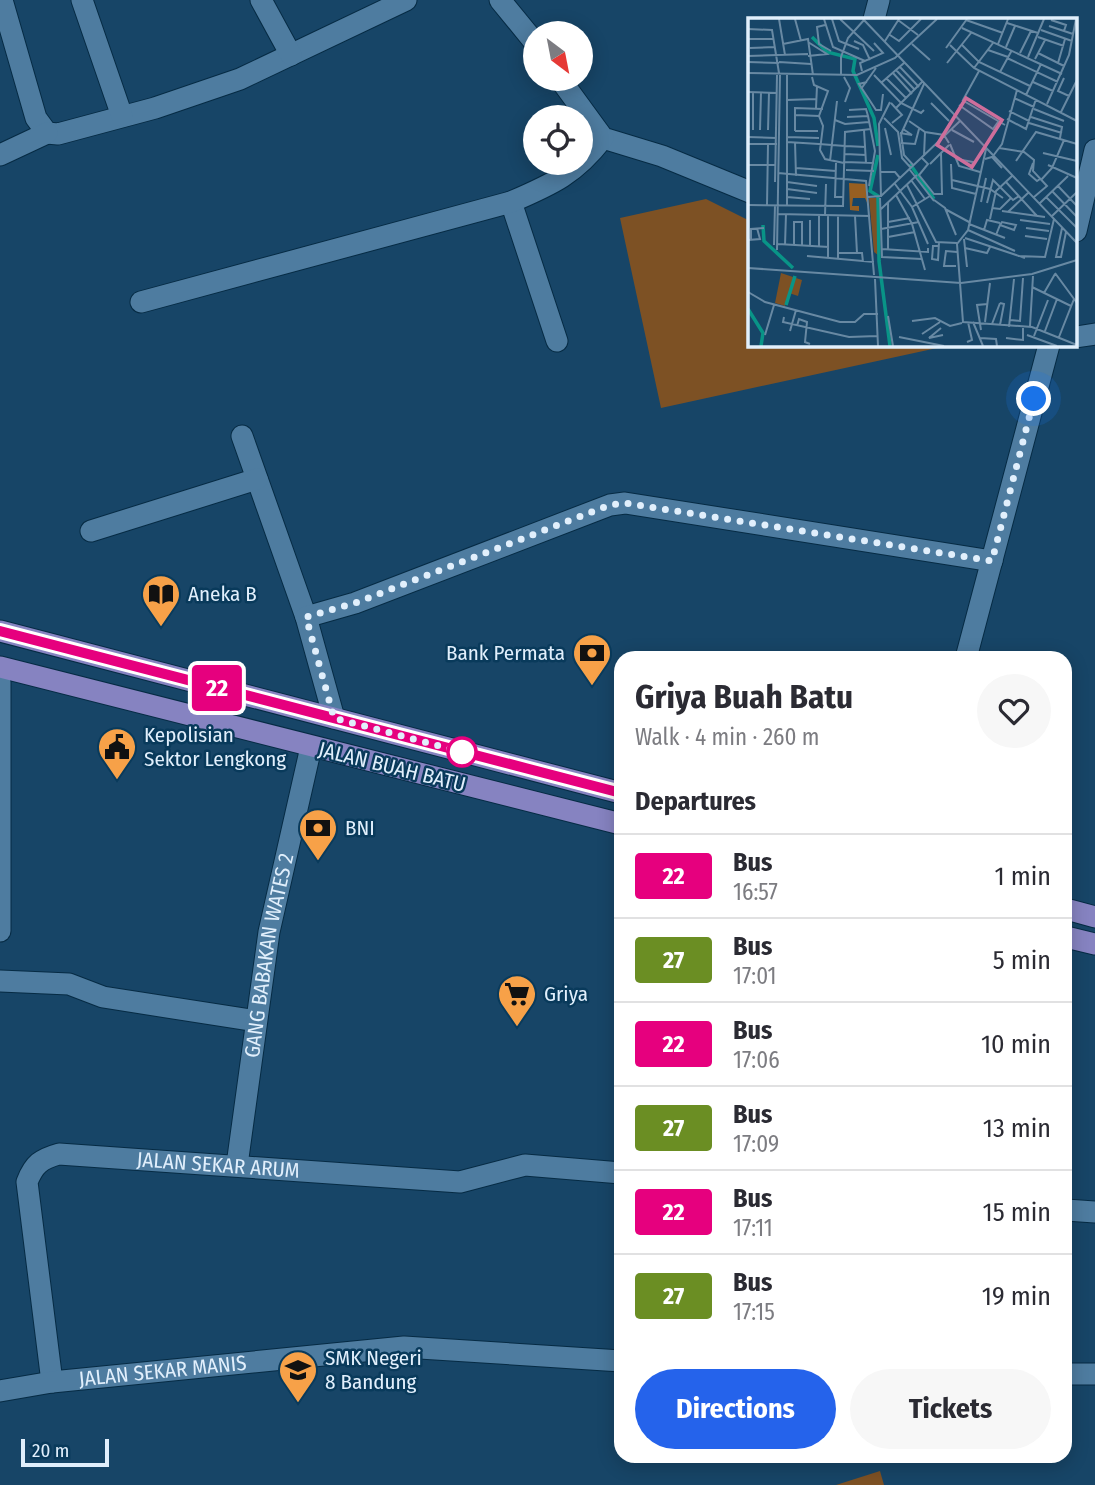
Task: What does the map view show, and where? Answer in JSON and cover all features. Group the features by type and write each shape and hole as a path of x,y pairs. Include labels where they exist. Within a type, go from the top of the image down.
{"main road":[{"name":"JALAN BUAH BATU","path":"0,631 614,791"},
{"name":"JALAN BUAH BATU","path":"0,667 614,822"},
{"path":"1072,911 1095,917"},
{"path":"1072,938 1095,944"}],"street":[{"path":"2,0 36,118 47,133"},
{"path":"82,0 121,116"},
{"path":"261,0 291,55"},
{"path":"0,155 47,133 58,134 155,108 240,79 406,0"},
{"path":"500,0 523,28"},
{"path":"874,18 879,0"},
{"path":"569,91 603,138 662,156 748,191"},
{"path":"141,302 511,202 549,186 583,164 603,138"},
{"path":"1078,222 1095,150"},
{"path":"511,202 557,341"},
{"path":"968,651 1049,346"},
{"path":"243,436 306,617 334,718"},
{"path":"91,531 257,479"},
{"path":"306,617 355,603 610,505 625,503 992,561"},
{"path":"0,682 0,931"},
{"name":"GANG BABAKAN WATES 2","path":"237,1165 269,933 311,747"},
{"path":"0,981 69,984 103,997 256,1021"},
{"name":"JALAN SEKAR ARUM","path":"52,1382 27,1182 33,1168 42,1159 59,1154 460,1182 525,1165 614,1172"},
{"path":"1072,1210 1095,1212"},
{"name":"JALAN SEKAR MANIS","path":"0,1391 52,1382 404,1347 614,1361"},
{"path":"1072,1374 1095,1374"}],"shaded area":[{"path":"706,199 748,220 748,346 946,346 661,408 620,218"},
{"path":"880,1471 884,1485 836,1485"}],"bus line":[{"name":"22","path":"0,631 614,791"}],"place":[{"name":"Aneka B","path":"161,628"},
{"name":"Bank Permata","path":"592,687"},
{"name":"Kepolisian Sektor Lengkong","path":"117,781"},
{"name":"BNI","path":"318,862"},
{"name":"Griya","path":"517,1028"},
{"name":"SMK Negeri 8 Bandung","path":"298,1404"}],"route":[{"path":"462,752 334,718 306,617 355,603 610,505 625,503 992,561 1034,399"}]}
